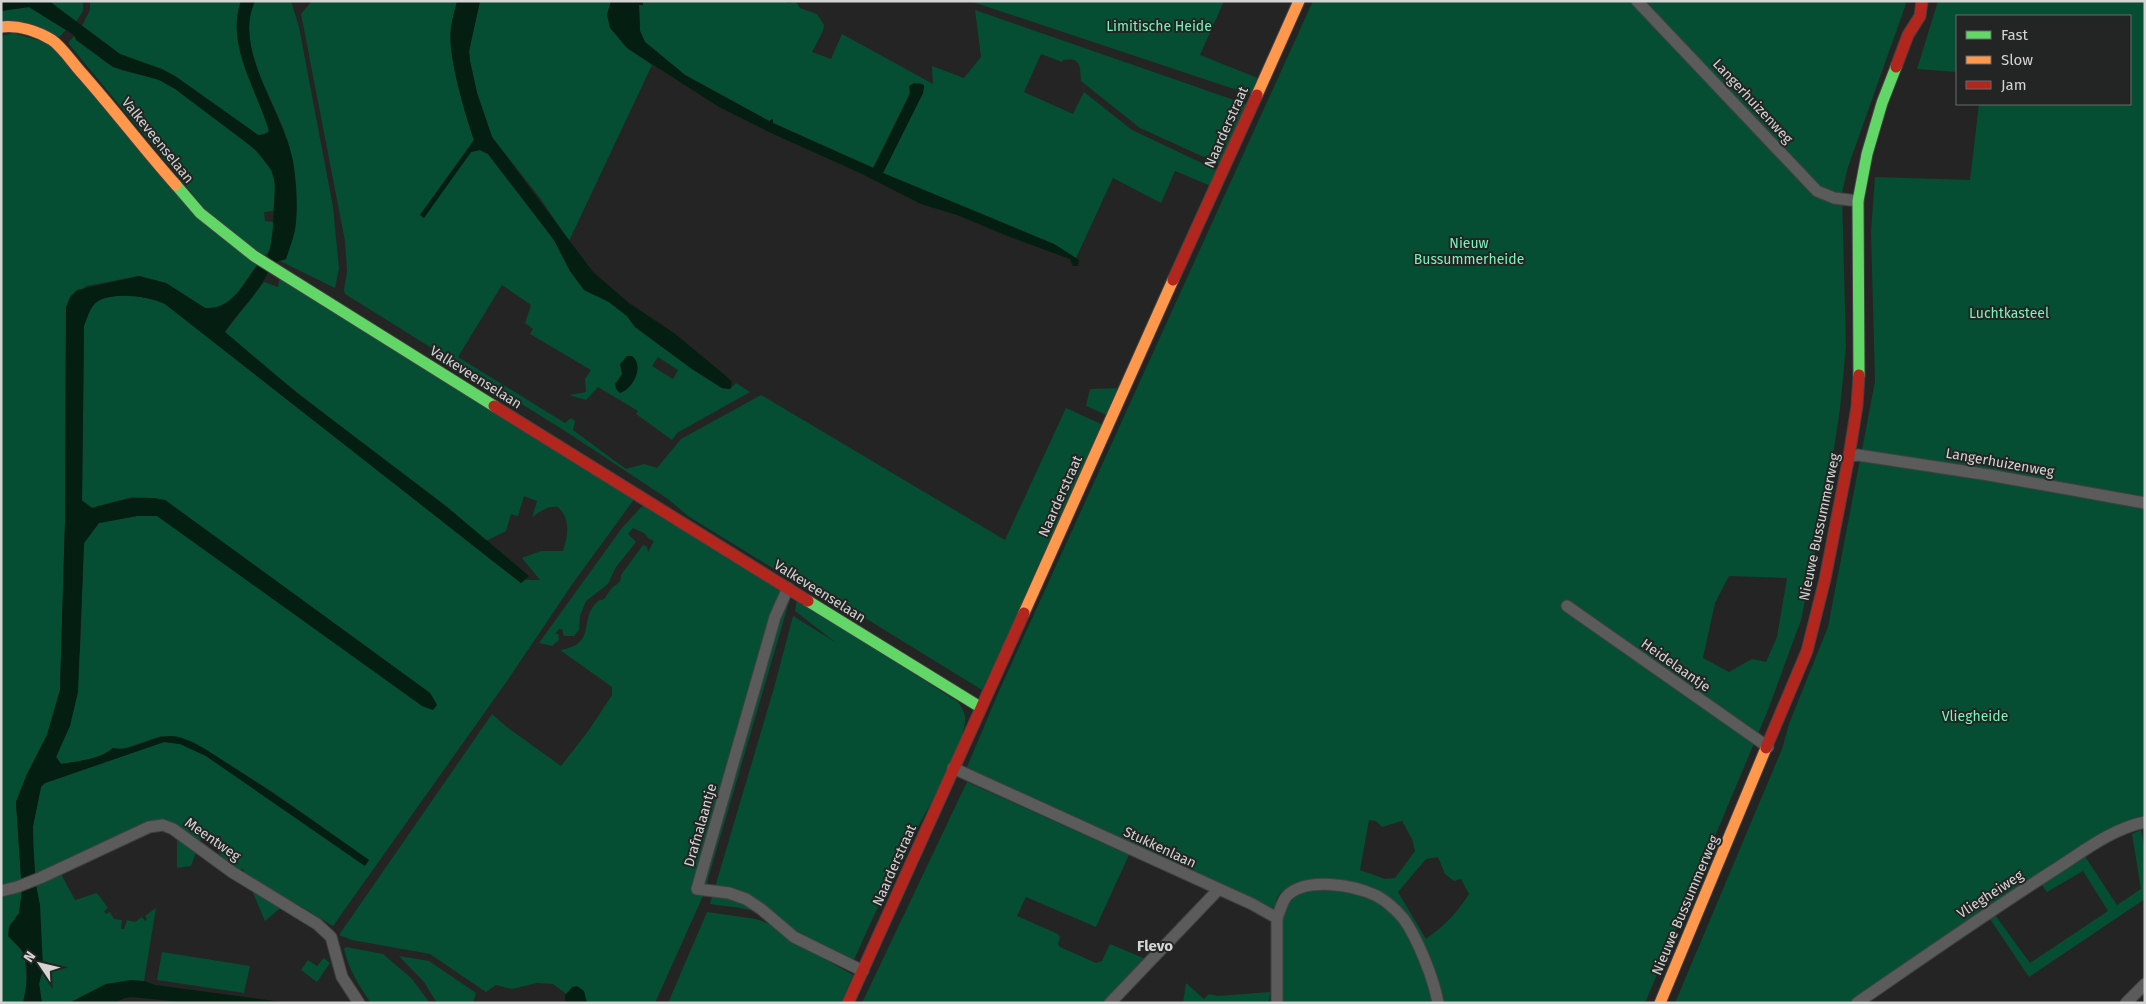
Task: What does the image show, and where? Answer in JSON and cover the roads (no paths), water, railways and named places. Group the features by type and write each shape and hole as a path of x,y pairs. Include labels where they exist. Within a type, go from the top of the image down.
{"street":[{"name":"Naarderstraat","path":"848,1003 1299,1"},
{"name":"Langerhuizenweg","path":"1637,1 1817,191 1834,198 1858,201"},
{"name":"Nieuwe Bussummerweg","path":"1660,1003 1807,651 1825,579 1849,456 1860,360 1858,201 1867,154 1882,103 1908,35 1920,16 1920,1"},
{"name":"Valkeveenselaan","path":"1,27 11,26 26,29 53,41 103,97 134,138 200,213 254,256 788,588 961,698 980,707"},
{"name":"Langerhuizenweg","path":"1849,456 1868,456 1989,474 2145,503"},
{"name":"Drafnalaantje","path":"788,588 769,635 698,889 729,893 746,899 794,937 863,971"},
{"name":"Heidelaantje","path":"1567,606 1768,746"},
{"name":"Stukkenlaan","path":"953,768 1277,918"},
{"name":"Vliegheiweg","path":"1857,1003 1990,911 2109,835 2133,824 2145,822"},
{"name":"Meentweg","path":"1,890 17,888 149,827 163,825 173,829 232,872 317,924 331,936 342,977 358,1003"},
{"path":"1277,1003 1277,918 1285,898 1294,890 1314,884 1349,886 1377,896 1391,906 1403,919 1420,948 1438,1003"},
{"path":"1110,1003 1218,890"},
{"path":"2126,1003 2145,984"}],"district":[{"name":"Flevo","path":"1155,946"}],"park label":[{"name":"Limitische Heide","path":"1159,26"},
{"name":"Nieuw Bussummerheide","path":"1469,252"},
{"name":"Luchtkasteel","path":"2009,313"},
{"name":"Vliegheide","path":"1975,716"}]}
